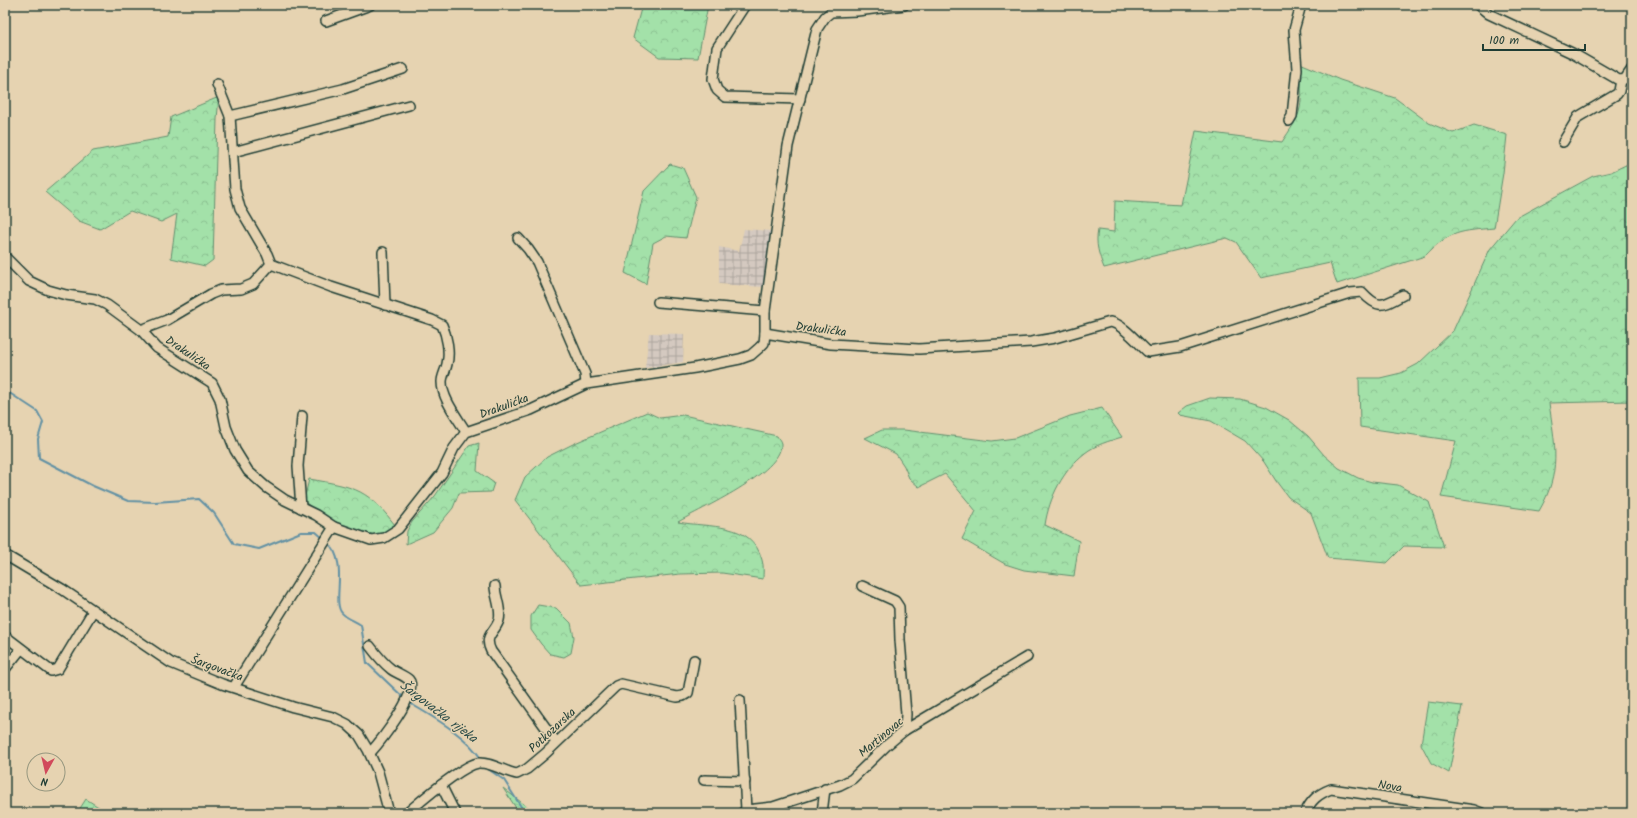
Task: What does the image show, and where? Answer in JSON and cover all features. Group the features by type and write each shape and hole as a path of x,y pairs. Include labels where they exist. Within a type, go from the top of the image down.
{"street":[{"path":"326,21 370,5"},
{"path":"745,5 717,48 713,79 717,90 725,97 800,99"},
{"path":"765,333 765,311 788,146 804,88 817,29 825,17 831,12 857,11 904,5"},
{"path":"1289,121 1292,116 1297,69 1294,30 1301,5"},
{"path":"1478,5 1489,14 1572,53 1621,80"},
{"path":"230,116 343,89 403,69"},
{"path":"1621,80 1625,79 1632,69"},
{"path":"1563,142 1578,117 1617,94 1621,80"},
{"path":"217,84 230,116 230,135 233,152 235,189 240,208 267,254 270,264"},
{"path":"233,152 409,105"},
{"path":"518,238 537,262 585,374 586,384"},
{"path":"382,252 385,305"},
{"name":"Drakulićka","path":"5,257 29,281 48,290 66,295 95,299 108,305 141,330 157,348 212,383 220,399 226,427 235,450 248,471 266,488 316,515 334,527 371,540 384,538 398,529 442,473 454,448 466,432 531,410 586,384 695,368 751,355 764,343 765,333 831,344 919,349 1031,342 1055,338 1110,322 1116,322 1148,352 1180,347 1350,293 1362,292 1374,304 1384,305 1403,295"},
{"path":"270,264 299,276 432,320 442,325 447,346 448,362 442,377 443,387 447,398 466,432"},
{"path":"141,330 167,320 211,294 225,290 241,289 253,284 270,264"},
{"path":"658,302 765,311"},
{"path":"301,508 298,466 302,416"},
{"path":"234,687 334,527"},
{"name":"Šargovačka","path":"5,555 62,589 172,663 234,687 293,707 333,717 347,724 359,735 370,753 378,772 389,813"},
{"path":"495,586 500,614 499,621 489,637 487,644 490,651 556,742"},
{"path":"862,586 895,601 899,607 906,714 905,730"},
{"path":"5,636 51,671 58,669 93,611"},
{"path":"370,646 380,659 390,668 410,681 411,685 407,699 386,734 370,753"},
{"path":"5,669 21,649"},
{"name":"Martinovac","path":"744,811 773,807 852,779 887,745 905,730 1027,657"},
{"name":"Potkozarska","path":"407,813 441,785 466,768 478,763 490,764 517,774 531,765 616,686 621,684 677,697 683,696 688,693 694,660"},
{"path":"740,700 744,811"},
{"path":"704,780 744,781"},
{"path":"441,785 455,813"},
{"path":"822,813 825,789"},
{"name":"Nova","path":"1305,813 1310,803 1319,794 1331,789 1474,810 1482,813"}],"shaded area":[{"path":"744,229 773,231 763,287 719,284 719,247 739,251"},
{"path":"649,333 684,334 683,362 645,368"}],"green space":[{"path":"642,5 708,5 698,58 659,57 633,38"},
{"path":"1300,63 1340,80 1395,98 1429,123 1453,133 1474,125 1507,135 1503,173 1494,228 1473,230 1456,234 1441,242 1425,256 1337,284 1330,263 1261,278 1236,242 1227,238 1104,268 1097,245 1097,235 1098,230 1114,232 1115,201 1181,205 1196,131 1282,142 1295,121 1300,108"},
{"path":"219,97 213,260 205,266 171,258 177,214 161,222 130,211 100,229 79,221 45,192 93,151 168,137 171,117"},
{"path":"1632,162 1632,401 1549,403 1555,445 1554,471 1551,484 1539,511 1441,497 1456,441 1360,427 1359,378 1380,378 1401,373 1418,364 1453,331 1490,249 1516,218 1593,176 1611,172"},
{"path":"670,164 683,168 696,197 686,238 666,236 653,243 646,284 625,273 644,191"},
{"path":"1210,398 1240,399 1266,407 1289,420 1308,436 1324,455 1339,468 1358,478 1372,482 1398,485 1429,502 1444,547 1404,546 1387,563 1328,558 1311,513 1288,497 1264,462 1245,441 1211,421 1180,415 1178,413 1187,406"},
{"path":"1102,408 1122,437 1089,450 1070,468 1058,485 1050,505 1045,525 1079,541 1074,576 1024,570 1005,564 962,539 976,511 945,474 919,487 909,478 904,466 896,454 865,438 882,430 904,430 992,441 1015,438 1070,416"},
{"path":"647,412 660,418 683,415 777,436 781,444 778,455 768,467 738,489 678,522 716,526 739,532 749,538 757,547 762,560 763,579 722,573 680,574 581,585 515,500 525,477 547,457 575,443"},
{"path":"479,443 477,471 494,483 491,492 459,493 453,508 433,532 406,544 407,531 412,522 435,496 469,446"},
{"path":"309,479 339,485 360,492 378,505 398,529 384,538 360,537 319,514 304,501"},
{"path":"538,605 556,608 571,623 574,637 571,653 564,657 550,654 531,630 531,616"},
{"path":"1428,702 1462,706 1449,773 1431,763 1421,744"},
{"path":"503,788 535,813 518,813"},
{"path":"86,799 108,813 77,813"}],"waterway":[{"name":"Šargovačka rijeka","path":"5,392 11,394 37,411 43,422 38,439 39,458 93,486 128,501 155,502 199,499 214,513 234,544 259,549 301,532 316,532 324,539"},
{"name":"Šargovačka rijeka","path":"327,542 334,550 338,560 339,608 344,615 361,625 367,663 405,699"},
{"name":"Šargovačka rijeka","path":"408,702 458,734 482,760"},
{"name":"Šargovačka rijeka","path":"488,769 504,780 525,813"}]}
